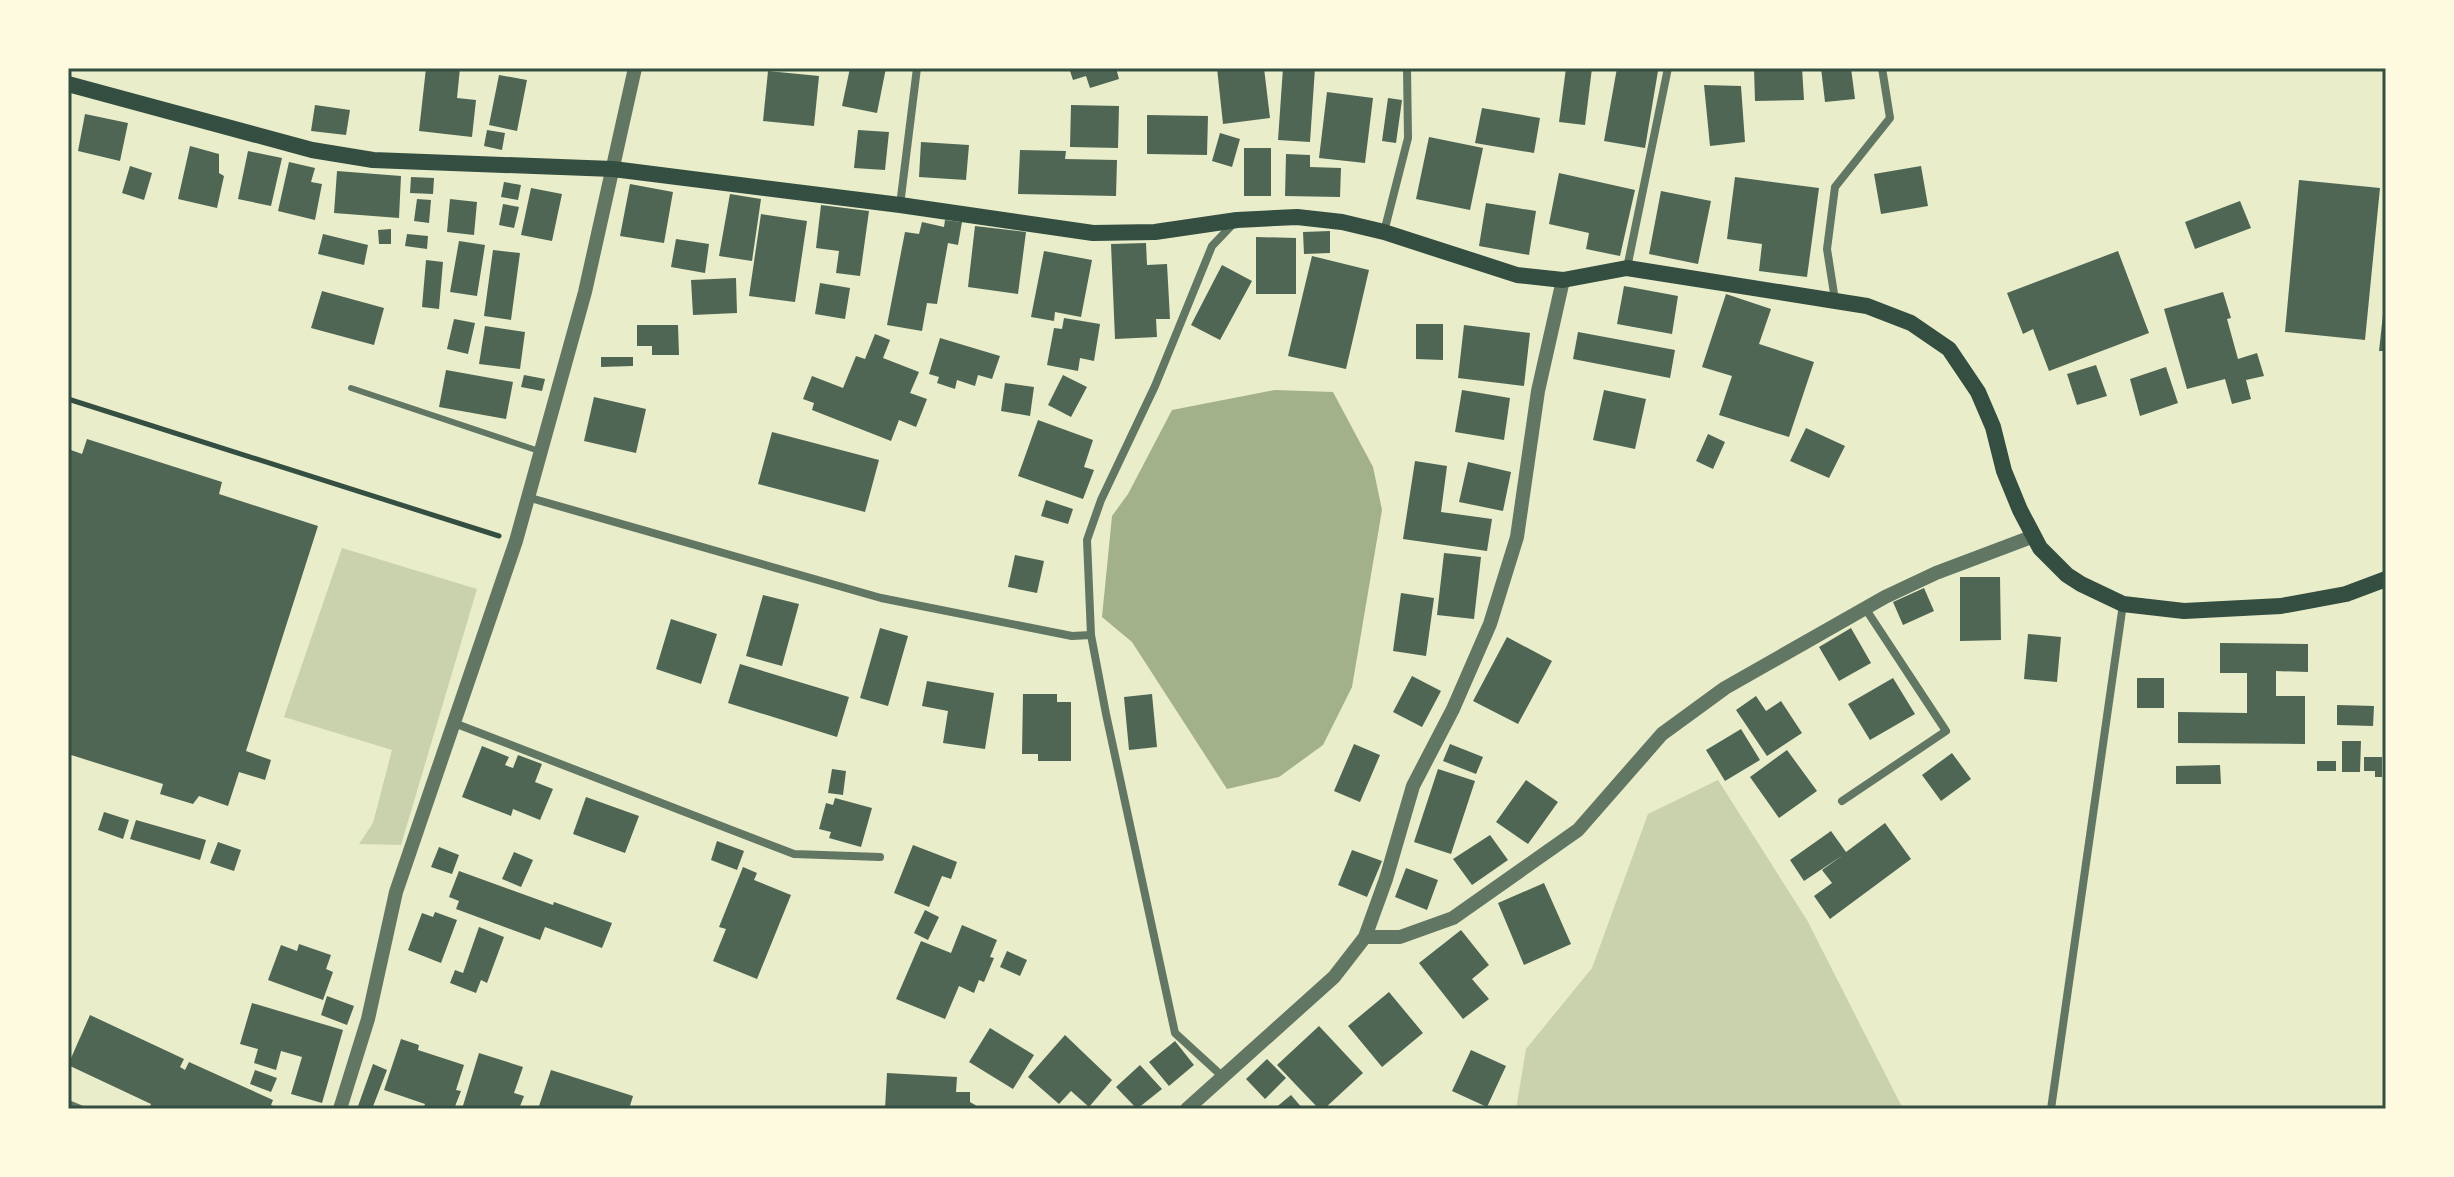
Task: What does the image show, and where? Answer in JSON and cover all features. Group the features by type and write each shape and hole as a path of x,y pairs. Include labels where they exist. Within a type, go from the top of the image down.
{"main road":[{"path":"68,84 312,150 373,160 613,169 1093,233 1155,232 1237,220 1297,217 1342,222 1384,232 1517,275 1563,280 1627,268 1867,306 1911,323 1949,349 1978,392 1993,427 2004,471 2040,548 2067,575 2123,604 2184,611 2281,606 2346,594 2386,579"}],"street":[{"path":"340,1109 368,1019 396,892 516,541 585,292 635,68"},
{"path":"900,205 917,68"},
{"path":"1384,232 1408,138 1407,68"},
{"path":"1627,268 1668,68"},
{"path":"1835,300 1827,249 1835,187 1890,118 1882,68"},
{"path":"1222,1076 1175,1033 1091,635 1087,540 1101,500 1155,386 1212,246 1237,220"},
{"path":"1187,1109 1334,977 1365,937 1386,879 1413,786 1453,709 1490,624 1517,537 1538,391 1563,280"},
{"path":"526,497 881,598 1072,636 1091,635"},
{"path":"1365,937 1400,937 1453,918 1578,830 1662,734 1725,688 1865,608 1936,573 2034,536"},
{"path":"2051,1109 2123,604"},
{"path":"1842,801 1946,731 1865,608"},
{"path":"454,723 794,854 880,857"},
{"path":"68,1104 80,1109"}],"lane":[{"path":"351,388 539,451"}],"path":[{"path":"68,399 516,541"}],"shaded area":[{"path":"1275,390 1333,392 1373,467 1382,510 1352,687 1323,745 1279,777 1227,789 1132,642 1102,617 1112,516 1128,494 1172,410"},
{"path":"342,548 477,589 401,845 359,844 373,823 392,750 284,717"},
{"path":"1718,780 1807,920 1903,1109 1516,1109 1526,1049 1592,968 1648,814"}],"building":[{"path":"426,68 460,68 457,98 476,100 472,137 419,131"},
{"path":"850,68 886,68 877,113 842,106"},
{"path":"1069,68 1116,68 1119,79 1090,88 1086,76 1073,80"},
{"path":"1217,68 1264,68 1270,118 1223,124"},
{"path":"1283,68 1315,68 1310,142 1278,140"},
{"path":"1566,68 1592,68 1585,125 1559,122"},
{"path":"1617,68 1658,71 1645,148 1604,141"},
{"path":"1754,68 1802,68 1804,100 1755,101"},
{"path":"1821,68 1851,68 1855,99 1825,102"},
{"path":"768,71 819,76 814,126 763,121"},
{"path":"499,75 527,80 517,131 489,125"},
{"path":"1704,85 1741,86 1745,142 1710,146"},
{"path":"1327,92 1373,98 1365,163 1319,158"},
{"path":"1388,98 1402,100 1396,143 1382,141"},
{"path":"315,105 350,110 346,135 311,131"},
{"path":"1071,105 1119,106 1118,148 1070,147"},
{"path":"1482,108 1540,118 1534,153 1475,143"},
{"path":"85,114 128,123 120,161 78,151"},
{"path":"1147,115 1208,116 1207,155 1147,154"},
{"path":"487,130 505,133 502,150 484,146"},
{"path":"858,130 889,132 885,170 854,168"},
{"path":"1220,133 1240,139 1232,167 1212,161"},
{"path":"1429,137 1483,148 1470,210 1416,199"},
{"path":"921,142 969,145 966,180 919,177"},
{"path":"190,146 219,154 219,173 224,176 217,208 178,199"},
{"path":"1244,148 1271,148 1271,196 1244,196"},
{"path":"1020,150 1066,151 1065,159 1117,160 1116,196 1018,194"},
{"path":"248,151 282,158 271,206 238,199"},
{"path":"1286,154 1310,155 1310,167 1341,168 1340,197 1285,196"},
{"path":"289,162 315,168 311,182 322,184 315,220 278,211"},
{"path":"130,166 152,173 144,200 122,193"},
{"path":"1921,166 1928,206 1881,214 1874,174"},
{"path":"337,171 401,176 399,218 334,213"},
{"path":"1559,173 1635,190 1620,256 1586,249 1589,233 1549,224"},
{"path":"411,177 434,178 433,194 410,193"},
{"path":"1735,177 1819,188 1807,277 1759,271 1762,244 1727,239"},
{"path":"2299,180 2380,188 2365,340 2285,332"},
{"path":"504,182 521,185 518,200 501,197"},
{"path":"630,184 673,192 664,243 620,236"},
{"path":"531,188 562,194 552,241 521,235"},
{"path":"1661,191 1711,201 1698,264 1649,254"},
{"path":"730,194 761,199 752,261 719,256"},
{"path":"417,199 431,200 429,223 414,221"},
{"path":"450,199 477,202 474,235 447,232"},
{"path":"2240,201 2251,228 2195,249 2185,222"},
{"path":"1486,203 1536,211 1529,255 1479,246"},
{"path":"503,204 519,207 514,228 499,225"},
{"path":"821,205 869,211 860,276 836,273 839,251 816,248"},
{"path":"761,214 807,221 795,302 749,296"},
{"path":"945,220 962,222 958,245 948,243 937,304 927,303 922,331 887,325 905,232 919,234 922,222 944,227"},
{"path":"975,226 1026,232 1018,294 968,287"},
{"path":"391,229 391,244 379,244 378,230"},
{"path":"1330,231 1330,253 1304,254 1303,232"},
{"path":"323,234 368,245 364,265 318,254"},
{"path":"407,234 428,236 427,249 405,246"},
{"path":"1256,237 1296,238 1296,294 1256,294"},
{"path":"676,239 709,244 705,273 671,267"},
{"path":"459,241 485,245 477,296 450,292"},
{"path":"1146,243 1147,265 1167,264 1170,319 1156,319 1157,337 1115,339 1111,244"},
{"path":"493,250 520,253 511,320 484,316"},
{"path":"1044,251 1092,260 1081,317 1055,312 1054,321 1031,317"},
{"path":"2118,251 2149,333 2049,371 2033,329 2023,334 2007,293"},
{"path":"1312,256 1369,270 1346,369 1288,356"},
{"path":"426,260 443,262 439,309 422,307"},
{"path":"1222,265 1252,281 1220,340 1191,325"},
{"path":"736,278 737,313 693,315 691,280"},
{"path":"820,283 850,288 845,319 815,314"},
{"path":"1624,286 1678,296 1672,334 1617,324"},
{"path":"322,291 384,308 374,345 311,328"},
{"path":"2223,292 2238,359 2257,353 2264,376 2246,380 2251,399 2232,404 2225,379 2187,389 2164,309"},
{"path":"1726,294 1771,309 1759,344 1814,362 1789,437 1719,415 1732,376 1702,367"},
{"path":"2384,305 2386,351 2379,351"},
{"path":"1064,318 1100,324 1094,361 1080,358 1078,371 1047,365 1054,328 1062,329"},
{"path":"454,319 475,323 468,354 447,349"},
{"path":"1416,324 1443,324 1443,360 1416,359"},
{"path":"637,325 678,325 679,355 652,355 652,346 637,346"},
{"path":"1464,325 1530,333 1524,386 1458,378"},
{"path":"485,326 525,332 520,369 479,364"},
{"path":"1578,332 1675,350 1670,378 1573,359"},
{"path":"875,334 890,340 883,358 919,372 910,393 927,399 916,427 899,420 891,441 812,410 814,403 803,399 812,376 843,388 856,356 865,359"},
{"path":"940,338 1000,356 992,379 978,375 975,386 957,380 955,389 937,383 939,377 929,374"},
{"path":"601,357 633,357 633,366 601,367"},
{"path":"2096,365 2107,396 2077,405 2067,374"},
{"path":"2166,367 2178,403 2140,416 2130,379"},
{"path":"446,370 513,382 506,419 439,407"},
{"path":"524,375 545,379 542,391 521,387"},
{"path":"1063,375 1087,387 1071,417 1048,405"},
{"path":"1005,383 1034,387 1030,416 1001,411"},
{"path":"1462,390 1510,398 1504,440 1455,432"},
{"path":"1604,390 1646,399 1635,449 1593,440"},
{"path":"594,397 646,409 636,453 584,441"},
{"path":"1038,420 1093,440 1084,467 1094,470 1083,499 1018,476"},
{"path":"1806,428 1845,446 1829,478 1790,461"},
{"path":"772,432 879,460 865,512 758,484"},
{"path":"1708,434 1725,442 1713,469 1696,461"},
{"path":"87,439 222,482 219,494 318,526 246,751 271,760 265,780 239,772 228,806 199,796 193,804 160,794 163,784 68,754 68,449 82,454"},
{"path":"1415,461 1447,466 1441,512 1492,519 1487,551 1403,539"},
{"path":"1468,462 1511,472 1503,511 1459,502"},
{"path":"1046,500 1073,509 1068,524 1041,516"},
{"path":"1444,553 1481,557 1474,619 1437,615"},
{"path":"1015,555 1044,561 1037,593 1008,587"},
{"path":"1960,577 2000,577 2001,640 1960,641"},
{"path":"1924,588 1934,611 1903,625 1893,602"},
{"path":"1401,593 1434,598 1426,656 1393,651"},
{"path":"763,595 799,604 782,666 746,656"},
{"path":"671,619 717,634 701,684 656,669"},
{"path":"880,628 908,636 888,706 860,698"},
{"path":"1851,628 1871,663 1839,681 1819,647"},
{"path":"2028,634 2061,637 2057,682 2024,679"},
{"path":"1507,637 1552,661 1518,724 1473,701"},
{"path":"2220,643 2308,644 2308,672 2276,671 2276,696 2305,696 2305,744 2178,743 2178,712 2247,713 2247,673 2220,673"},
{"path":"740,664 849,697 837,737 728,703"},
{"path":"1412,676 1441,691 1422,727 1393,712"},
{"path":"1893,678 1915,714 1870,740 1848,704"},
{"path":"2137,678 2164,678 2164,708 2137,708"},
{"path":"927,681 994,693 985,749 943,743 948,711 922,706"},
{"path":"1023,694 1057,694 1057,702 1071,702 1071,761 1038,761 1038,754 1022,754"},
{"path":"1152,694 1157,747 1129,750 1124,697"},
{"path":"1756,696 1766,711 1781,701 1802,733 1767,756 1736,710"},
{"path":"2337,705 2374,706 2373,726 2337,725"},
{"path":"1741,729 1760,760 1725,781 1706,750"},
{"path":"2342,741 2361,741 2360,772 2342,772"},
{"path":"1354,744 1380,755 1360,802 1334,791"},
{"path":"1450,744 1483,757 1476,774 1443,761"},
{"path":"482,746 509,757 505,765 513,768 518,755 542,764 535,782 553,789 540,820 513,809 511,816 462,797"},
{"path":"1787,750 1817,791 1779,818 1750,777"},
{"path":"1952,753 1971,779 1941,801 1922,775"},
{"path":"2364,757 2382,757 2382,777 2375,777 2375,771 2364,771"},
{"path":"2317,761 2336,761 2336,771 2317,771"},
{"path":"2220,765 2221,784 2176,784 2176,766"},
{"path":"832,769 846,771 843,795 828,793"},
{"path":"1438,769 1475,781 1451,854 1414,842"},
{"path":"1526,780 1558,802 1528,844 1496,822"},
{"path":"586,797 639,816 625,853 573,834"},
{"path":"835,798 872,808 861,847 829,838 831,832 819,829 826,803 833,805"},
{"path":"104,812 129,820 123,839 98,830"},
{"path":"136,820 206,840 200,860 130,839"},
{"path":"1885,823 1911,859 1830,919 1814,896 1832,883 1822,870 1843,855 1804,881 1790,860 1831,831 1846,852"},
{"path":"1490,835 1508,860 1472,885 1453,859"},
{"path":"717,841 744,851 737,870 711,860"},
{"path":"218,842 241,850 234,871 210,863"},
{"path":"913,845 957,862 951,879 942,876 929,907 894,893"},
{"path":"439,847 459,855 452,874 431,867"},
{"path":"1352,850 1382,861 1367,897 1338,885"},
{"path":"514,852 533,860 521,887 502,879"},
{"path":"743,867 757,873 754,880 791,895 757,979 713,961 726,929 719,927"},
{"path":"1406,868 1438,880 1427,910 1395,897"},
{"path":"459,871 612,923 602,948 545,927 540,940 456,909 459,901 449,897"},
{"path":"1544,883 1571,944 1524,965 1498,903"},
{"path":"925,910 939,917 928,940 914,933"},
{"path":"435,912 457,920 441,963 408,950 422,913 433,917"},
{"path":"962,925 997,940 990,957 994,958 984,982 979,980 974,993 959,986 945,1019 896,999 921,941 951,953"},
{"path":"479,927 504,937 487,983 481,980 476,993 450,983 455,970 463,973"},
{"path":"1461,930 1489,965 1472,979 1489,999 1463,1019 1419,963"},
{"path":"299,944 331,955 326,969 333,972 323,1000 268,980 281,945 297,951"},
{"path":"1007,951 1027,960 1020,976 1000,967"},
{"path":"1389,992 1423,1033 1382,1067 1348,1026"},
{"path":"327,996 354,1006 347,1025 321,1015"},
{"path":"252,1003 343,1030 322,1103 291,1094 302,1057 281,1051 276,1070 254,1063 258,1049 240,1044"},
{"path":"90,1015 184,1059 180,1067 185,1070 189,1062 273,1100 271,1105 279,1109 149,1109 151,1104 68,1065"},
{"path":"1319,1026 1363,1073 1324,1109 1319,1109 1277,1065"},
{"path":"990,1028 1034,1055 1013,1089 969,1062"},
{"path":"1065,1035 1112,1080 1089,1107 1071,1091 1059,1104 1028,1077"},
{"path":"401,1039 419,1045 418,1050 464,1065 456,1090 461,1091 454,1109 423,1109 425,1104 384,1090"},
{"path":"1175,1041 1194,1065 1169,1086 1149,1062"},
{"path":"1471,1050 1506,1066 1487,1107 1452,1091"},
{"path":"479,1053 523,1067 514,1093 524,1096 519,1109 462,1109"},
{"path":"1267,1059 1286,1078 1265,1099 1246,1079"},
{"path":"373,1064 387,1070 372,1109 357,1109"},
{"path":"1140,1065 1162,1089 1137,1109 1116,1087"},
{"path":"255,1070 277,1078 271,1092 250,1084"},
{"path":"551,1070 633,1096 629,1109 548,1109 539,1106"},
{"path":"887,1073 957,1077 956,1092 970,1092 970,1102 982,1109 885,1109"},
{"path":"1291,1095 1303,1109 1274,1109"}]}
